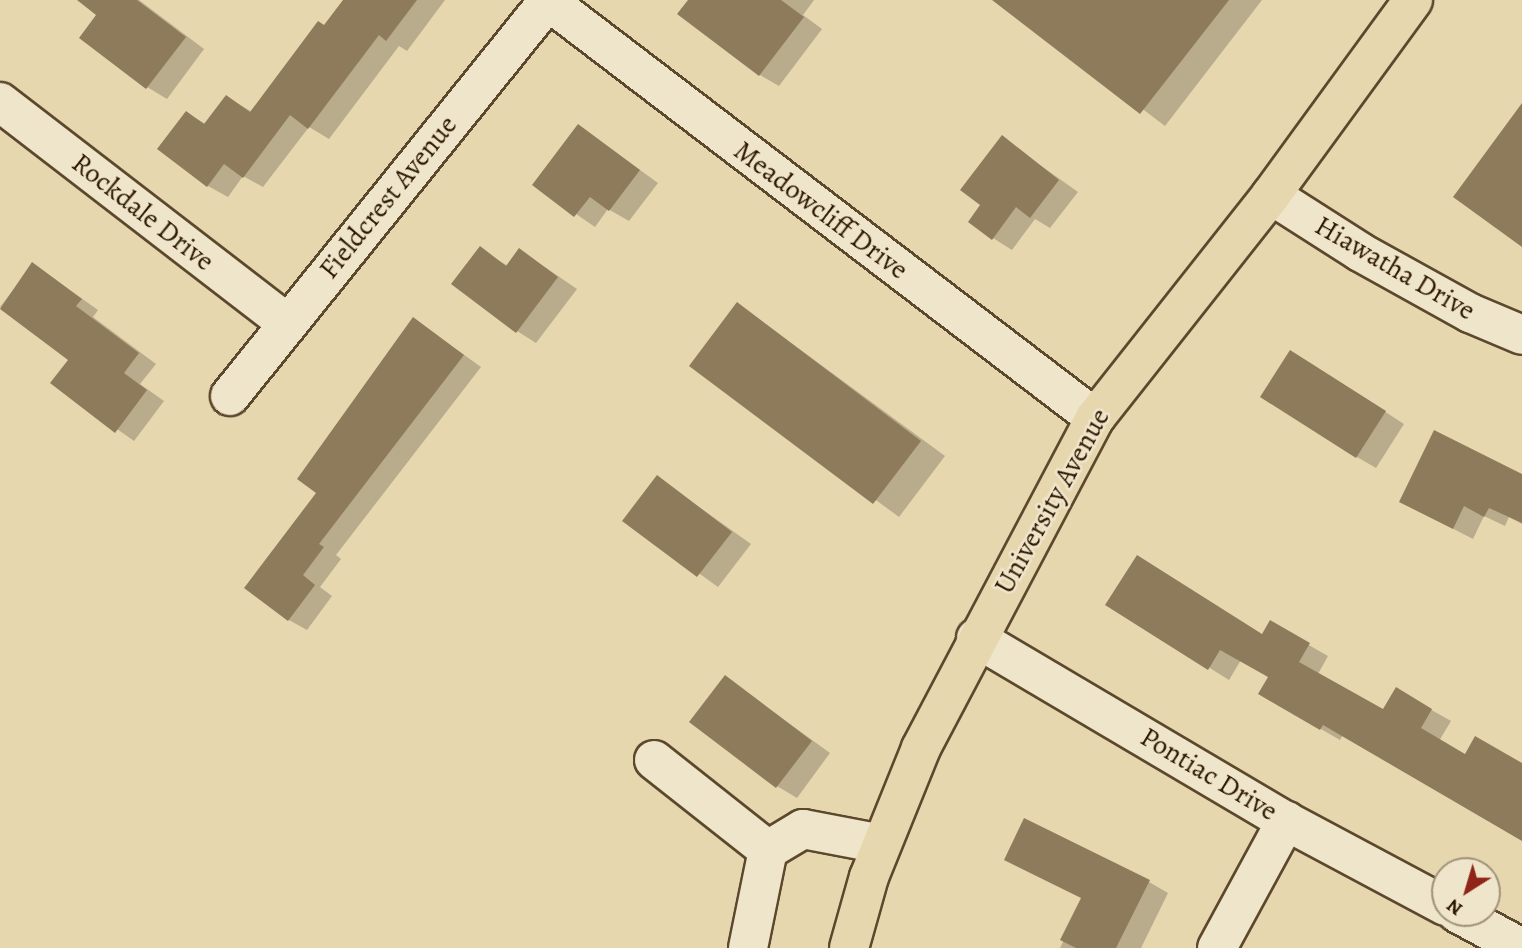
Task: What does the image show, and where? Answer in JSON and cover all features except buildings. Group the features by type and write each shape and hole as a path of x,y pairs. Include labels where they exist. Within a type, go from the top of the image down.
{"main road":[{"name":"University Avenue","path":"849,948 882,845 921,748 976,638 1095,418 1271,195 1413,0"}],"street":[{"name":"Fieldcrest Avenue","path":"230,396 286,322 549,1"},
{"name":"Meadowcliff Drive","path":"549,1 1095,418"},
{"name":"Rockdale Drive","path":"0,102 286,322"},
{"name":"Hiawatha Drive","path":"1271,195 1360,253 1470,313 1522,335"},
{"name":"Pontiac Drive","path":"976,638 1286,821 1431,899"},
{"path":"654,760 768,850"},
{"path":"1217,948 1286,821"},
{"path":"748,948 768,850 803,829 882,845"},
{"path":"1483,927 1522,948"}]}
